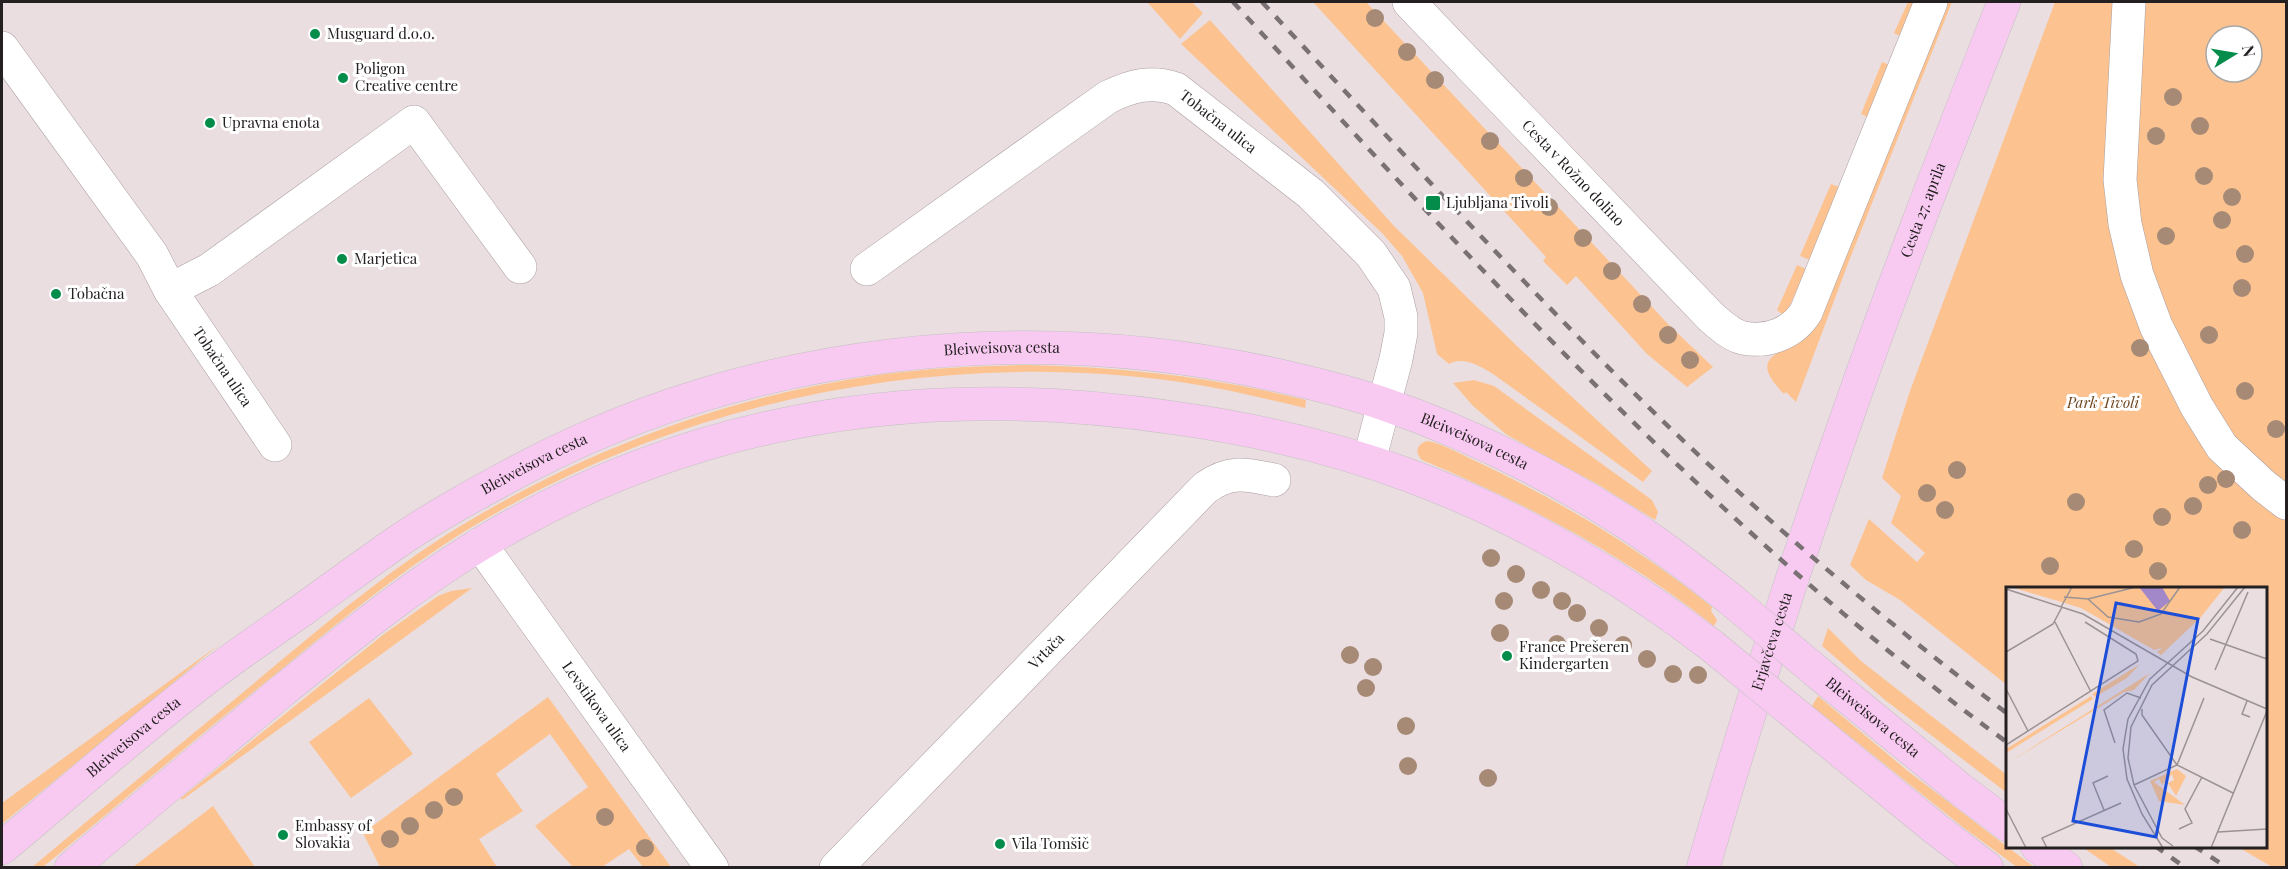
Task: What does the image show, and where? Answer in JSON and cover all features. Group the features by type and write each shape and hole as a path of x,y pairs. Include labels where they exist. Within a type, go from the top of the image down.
{"main road":[{"name":"Cesta 27. aprila","path":"1846,417 2004,2"},
{"name":"Bleiweisova cesta","path":"2,848 202,681 402,539 486,489 541,460 628,421 681,403 729,388 828,365 933,351 1034,347 1139,352 1242,368 1333,388 1384,404 1481,443 1583,496 1656,543 1729,598 1960,789 2006,824"},
{"path":"71,867 351,635 434,574 480,544 540,511 592,486 688,449 789,423 888,408 992,402 1093,407 1191,420 1256,432 1369,461 1458,495 1529,528 1632,589 1712,646 1936,829 1987,867"},
{"name":"Erjavčeva cesta","path":"1703,867 1742,734 1846,417"},
{"path":"2040,848 2066,867"}],"street":[{"name":"Cesta v Rožno dolino","path":"1409,2 1680,287 1725,330 1743,338 1772,337 1788,332 1806,312 1931,2"},
{"path":"2129,2 2120,180 2125,224 2137,275 2156,326 2197,407 2218,440 2231,456 2286,503"},
{"name":"Tobačna ulica","path":"2,48 152,255 170,290 274,445"},
{"name":"Tobačna ulica","path":"867,269 1108,97 1146,84 1162,84 1176,89 1311,194 1371,254 1394,288 1401,318 1401,333 1369,461"},
{"path":"170,290 209,270 414,122 520,267"},
{"name":"Vrtača","path":"836,867 1205,488 1218,478 1231,475 1247,474 1274,480"},
{"name":"Levstikova ulica","path":"480,544 712,867"}],"green space":[{"path":"1147,2 1192,2 1203,13 1180,39"},
{"path":"1313,2 1366,2 1669,325 1713,367 1687,387 1647,354 1576,276 1567,285 1543,261 1546,257"},
{"path":"1908,2 1917,2 1902,37 1894,33"},
{"path":"1945,2 1952,2 1849,261 1796,402 1786,392 1784,394 1773,381 1768,371 1768,363 1772,357 1808,334 1821,320"},
{"name":"Park Tivoli","path":"2055,2 2286,2 2286,867 2272,867 2240,848 2267,848 2267,587 2006,587 2006,684 1900,600 1866,580 1850,565 1869,519 1917,562 1925,553 1891,523 1901,496 1882,478 1910,391"},
{"path":"1210,20 1394,226 1518,347 1652,471 1643,482 1493,374 1466,362 1449,364 1437,354 1423,293 1402,256 1382,233 1181,44"},
{"path":"1882,62 1890,65 1869,118 1861,114"},
{"path":"1831,184 1839,187 1810,260 1800,256"},
{"path":"1797,265 1806,269 1788,310 1783,315 1777,310"},
{"path":"1028,365 1099,368 1203,379 1306,400 1305,408 1180,382 1089,373 998,372 907,379 816,394 728,416 641,445 558,481 477,524 426,557 330,630 43,867 31,868 381,580 442,538 521,492 619,446 720,410 772,396 878,375 953,368"},
{"path":"1474,380 1494,386 1652,500 1658,512 1655,520 1599,485 1507,435 1473,406 1453,383"},
{"path":"1427,441 1513,479 1572,511 1630,547 1712,607 1711,611 1717,620 1714,626 1645,576 1574,533 1500,495 1422,460 1418,449"},
{"path":"472,588 182,800 181,798 384,634 438,596 451,591"},
{"path":"1828,628 1861,661 2006,774 2006,792 1885,700 1822,646"},
{"path":"220,644 2,824 2,803"},
{"path":"1818,696 1909,772 2006,848 2034,867 2017,867 1964,828 1812,706"},
{"path":"548,697 671,867 643,867 629,849 602,867 573,867 535,826 588,787 550,734 496,774 523,811 479,839 497,867 380,867 363,833"},
{"path":"369,698 413,754 351,798 309,742"},
{"path":"213,806 255,867 133,867"},
{"path":"2083,848 2111,848 2140,867 2111,867"}],"railway":[{"path":"1233,2 1508,296 1602,392 1699,485 1798,575 1901,661 2006,741"},
{"path":"1262,2 1490,246 1630,389 1720,475 1861,598 2006,712"},
{"path":"2158,848 2186,868"},
{"path":"2197,848 2228,868"}],"place":[{"name":"Musguard d.o.o.","path":"315,34"},
{"name":"Poligon Creative centre","path":"343,78"},
{"name":"Upravna enota","path":"210,123"},
{"name":"Ljubljana Tivoli","path":"1433,203"},
{"name":"Marjetica","path":"342,259"},
{"name":"Tobačna","path":"56,294"},
{"name":"France Prešeren Kindergarten","path":"1507,656"},
{"name":"Embassy of Slovakia","path":"283,835"},
{"name":"Vila Tomšič","path":"1000,844"}]}
